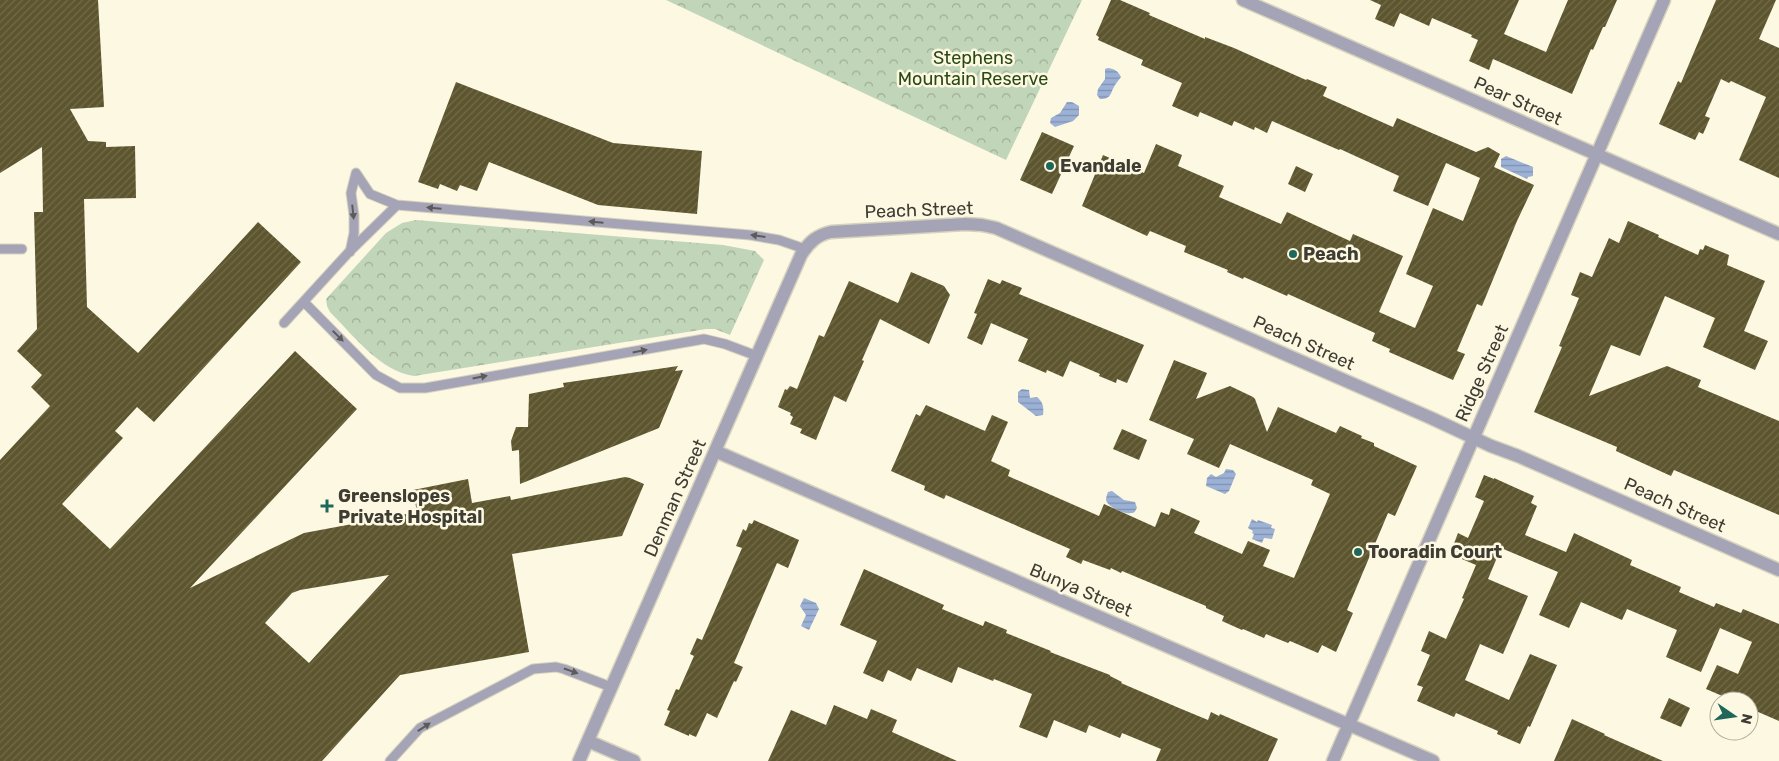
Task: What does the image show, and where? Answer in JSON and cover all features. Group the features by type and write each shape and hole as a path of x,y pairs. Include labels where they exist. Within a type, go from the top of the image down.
{"street":[{"name":"Pear Street","path":"1242,0 1779,234"},
{"name":"Ridge Street","path":"1333,761 1664,0"},
{"name":"Peach Street","path":"805,249 817,236 831,232 965,224 996,228 1473,438 1779,570"},
{"name":"Denman Street","path":"579,761 805,249"},
{"name":"Bunya Street","path":"715,450 1433,761"},
{"path":"588,741 634,761"}],"lane":[{"path":"350,252 354,233 351,193 356,173 370,194 397,205 750,235 779,240 805,249"},
{"path":"284,322 397,205"},
{"path":"0,249 22,249"},
{"path":"304,302 376,375 400,388 425,388 704,339 725,344 757,356"},
{"path":"390,761 420,728 534,669 556,667 611,688"}],"green space":[{"name":"Stephens Mountain Reserve","path":"666,0 1082,0 1006,160"},
{"path":"416,220 723,245 755,251 764,260 730,335 715,329 706,329 414,376 390,368 368,351 330,312 326,299 386,233 402,223"}],"water":[{"path":"1108,68 1119,73 1121,77 1109,97 1100,99 1097,95 1098,89 1105,79 1105,69"},
{"path":"1067,102 1072,102 1079,106 1079,115 1073,121 1055,127 1050,123 1051,118 1060,113"},
{"path":"1506,156 1533,167 1533,176 1527,179 1501,167 1501,159"},
{"path":"1022,389 1029,390 1030,398 1037,397 1041,401 1043,415 1036,416 1018,402 1018,392"},
{"path":"1226,469 1233,470 1236,474 1229,491 1225,494 1206,486 1207,478 1211,474 1216,477 1224,473"},
{"path":"1112,491 1124,500 1135,502 1137,508 1135,512 1124,513 1109,505 1106,498 1108,492"},
{"path":"1252,519 1272,525 1271,528 1275,529 1272,539 1264,538 1262,543 1252,539 1253,531 1248,528"},
{"path":"804,598 816,603 819,609 809,630 801,626 806,615 800,606"}],"building":[{"path":"0,0 98,0 104,107 70,109 88,141 106,142 106,147 135,146 136,198 84,199 87,307 138,353 258,222 301,262 154,422 137,407 115,431 123,438 62,504 110,549 295,351 357,409 190,588 304,533 417,512 413,490 468,479 472,503 510,496 511,500 625,477 630,478 644,484 622,536 512,554 529,652 400,675 322,761 0,761 0,460 50,406 31,387 42,375 17,351 37,329 34,212 43,212 42,147 0,173","holes":["389,575 309,663 265,623 292,593"]},
{"path":"1111,0 1120,0 1150,13 1149,15 1205,39 1205,37 1234,48 1306,80 1327,87 1323,96 1393,127 1397,118 1476,152 1488,147 1500,154 1494,167 1534,185 1482,306 1477,304 1457,351 1465,354 1453,380 1389,352 1390,349 1372,341 1375,333 1288,294 1287,296 1244,277 1243,279 1227,272 1228,270 1184,252 1186,246 1150,231 1147,236 1082,206 1103,155 1144,173 1156,144 1182,155 1178,166 1224,186 1219,197 1281,224 1287,212 1350,241 1353,234 1403,256 1379,312 1415,328 1433,286 1406,274 1433,208 1463,221 1480,178 1446,163 1428,206 1393,191 1399,176 1272,121 1267,133 1255,127 1254,130 1234,121 1232,126 1200,112 1198,117 1172,106 1182,83 1141,65 1143,60 1098,40 1099,37 1096,35"},
{"path":"1370,0 1519,0 1504,34 1546,52 1568,0 1617,0 1593,50 1591,49 1572,94 1493,59 1489,70 1469,61 1478,40 1471,37 1472,35 1432,18 1429,26 1400,13 1394,27 1375,19 1381,5"},
{"path":"1716,0 1776,0 1759,39 1779,48 1779,178 1739,160 1766,97 1731,81 1729,83 1721,79 1705,116 1710,118 1703,134 1699,132 1695,140 1659,124 1678,81 1681,83"},
{"path":"456,82 613,143 702,151 697,214 598,205 489,162 477,191 460,185 457,191 440,184 438,189 418,182"},
{"name":"Evandale","path":"1042,132 1074,146 1052,194 1020,180"},
{"path":"1296,166 1313,174 1305,192 1288,184"},
{"path":"1628,221 1698,255 1700,249 1703,250 1705,245 1729,255 1727,265 1765,281 1744,331 1768,341 1755,370 1703,347 1715,318 1665,296 1640,356 1611,345 1589,396 1667,366 1701,380 1698,387 1779,421 1779,515 1674,470 1671,476 1616,451 1617,447 1534,412 1562,347 1559,346 1579,298 1571,295 1580,272 1592,277 1609,238 1619,243"},
{"path":"911,272 944,286 950,295 929,344 880,319 846,402 834,396 816,440 800,433 802,429 790,424 793,417 790,415 791,413 778,407 785,389 787,390 790,386 797,389 819,335 824,337 849,281 898,303"},
{"path":"988,279 1000,284 1002,280 1022,288 1019,294 1144,345 1127,383 1117,379 1116,383 1070,361 1063,377 1047,370 1046,373 1018,361 1028,339 991,323 982,345 967,338 977,314 974,313"},
{"path":"1174,360 1207,373 1196,399 1230,386 1253,397 1267,432 1278,407 1336,433 1340,426 1374,443 1374,446 1417,466 1395,516 1388,513 1347,610 1353,613 1336,652 1322,645 1318,653 1290,641 1288,643 1266,634 1264,638 1242,630 1222,621 1224,616 1206,608 1206,606 1122,571 1121,573 1111,568 1110,570 1083,560 1081,564 1066,557 1070,549 946,495 944,499 924,490 925,486 891,471 916,414 920,416 926,405 985,431 992,415 1008,422 991,461 1010,470 1008,476 1099,516 1104,504 1155,527 1161,512 1169,515 1171,508 1200,521 1194,533 1242,554 1248,541 1270,550 1263,566 1294,578 1330,494 1311,485 1313,480 1230,444 1219,468 1187,454 1194,439 1149,420"},
{"path":"678,366 675,371 683,370 659,428 520,484 519,450 512,451 511,441 516,427 528,427 529,394 564,387 563,383"},
{"path":"1122,429 1147,440 1139,460 1113,449"},
{"path":"1484,475 1494,478 1534,496 1531,503 1537,506 1525,535 1566,552 1574,533 1632,560 1630,565 1681,587 1679,592 1714,607 1716,603 1741,613 1743,609 1779,624 1779,721 1759,712 1759,691 1711,691 1706,689 1717,665 1738,674 1752,642 1720,628 1701,672 1666,657 1677,630 1627,609 1622,620 1581,602 1569,628 1539,615 1558,572 1501,548 1488,579 1528,596 1503,654 1480,644 1465,680 1509,700 1530,654 1557,665 1530,727 1528,726 1520,744 1497,734 1498,731 1456,713 1454,717 1417,701 1423,687 1417,685 1430,655 1421,651 1429,631 1446,639 1464,599 1462,598 1476,565 1450,554 1458,533 1468,538 1484,501 1475,497"},
{"path":"754,520 799,540 788,568 777,563 734,663 743,667 736,682 734,681 717,718 707,713 696,737 689,734 689,736 664,725 670,711 667,710 676,689 679,690 694,656 690,654 697,638 702,640 742,548 736,546 743,529 746,531 749,523 752,524"},
{"path":"864,569 944,605 942,609 983,626 985,621 1007,630 1006,633 1110,675 1121,683 1208,720 1211,712 1219,716 1220,714 1278,739 1268,761 1156,761 1161,749 1122,733 1120,738 1089,725 1086,733 1054,720 1047,738 1019,727 1032,694 958,667 952,683 917,668 911,681 888,670 883,682 863,673 877,641 840,625"},
{"path":"1669,698 1690,708 1681,727 1660,718"},
{"path":"834,705 867,719 871,709 897,720 892,732 957,761 768,761 791,710 826,725"},
{"path":"1572,719 1604,735 1663,761 1554,761"}],"place":[{"name":"Evandale","path":"1050,166"},
{"name":"Peach","path":"1293,254"},
{"name":"Greenslopes Private Hospital","path":"327,506"},
{"name":"Tooradin Court","path":"1358,552"}]}
